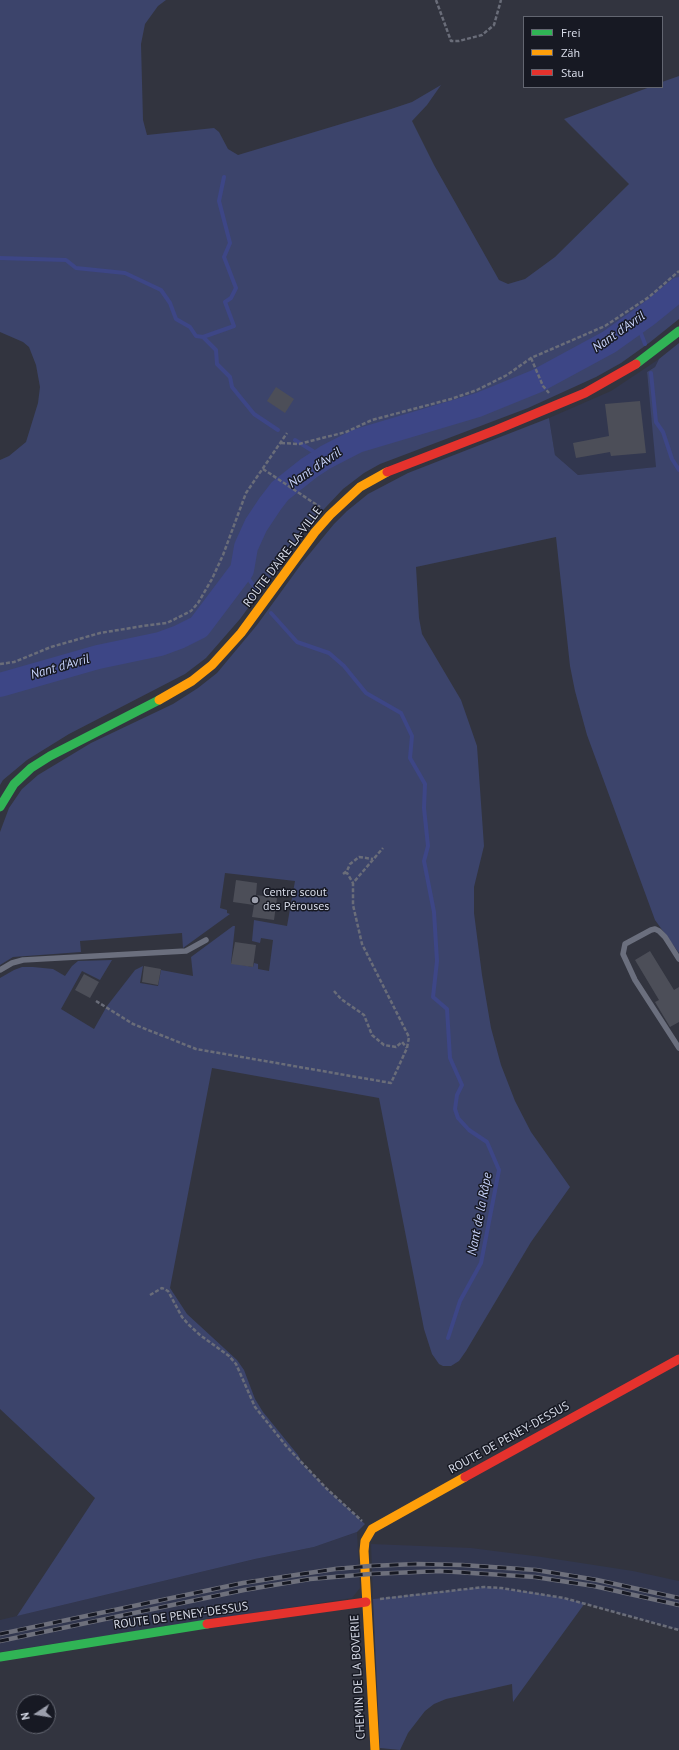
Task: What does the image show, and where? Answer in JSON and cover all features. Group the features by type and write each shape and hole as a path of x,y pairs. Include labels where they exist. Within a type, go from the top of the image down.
{"street":[{"name":"ROUTE D'AIRE-LA-VILLE","path":"0,807 14,784 24,774 44,760 68,745 178,690 212,665 241,633 315,532 330,515 360,487 389,471 503,427 585,393 627,370 652,353 679,331"},
{"name":"ROUTE DE PENEY-DESSUS","path":"372,1529 679,1359"},
{"name":"CHEMIN DE LA BOVERIE","path":"372,1529 365,1542 364,1551 375,1750"},
{"name":"ROUTE DE PENEY-DESSUS","path":"0,1657 240,1619 366,1602"}],"lane":[{"path":"679,959 662,934 655,929 625,944 623,954 635,980 679,1048"},
{"path":"0,970 12,963 23,960 186,951 206,940"}],"path":[{"path":"436,0 451,41 459,41 482,35 494,25 501,0"},
{"path":"281,443 299,444 346,432 372,420 451,399 477,390 507,375 531,358 605,326 649,297 679,271"},
{"path":"531,358 543,386"},
{"path":"0,664 14,662 51,647 100,633 167,623 191,611 198,603 212,579 223,555 246,492 287,433"},
{"path":"263,469 316,503"},
{"path":"353,883 383,848"},
{"path":"96,1001 133,1024 196,1049 391,1082 407,1048 410,1037 362,944 353,905 353,883 347,873 343,874 347,871 350,864 359,857 373,859"},
{"path":"334,991 342,1000 364,1015 372,1035 384,1045 396,1047 402,1042 407,1048"},
{"path":"150,1295 162,1288 168,1290 182,1317 189,1325 229,1356 236,1364 255,1408 303,1464 327,1489 372,1529"},
{"path":"366,1602 373,1599 484,1588 501,1588 564,1598 679,1630"}],"shaded area":[{"path":"0,0 166,0 158,6 145,24 141,44 143,120 147,135 214,128 219,132 228,149 238,155 412,102 441,85 427,105 412,121 434,165 499,280 508,284 525,279 555,257 629,184 564,119 647,88 663,88 663,82 679,76 679,319 621,363 596,377 528,408 380,464 364,473 343,489 309,525 240,619 206,658 185,674 69,734 27,760 3,780 0,785 0,460 9,456 26,442 38,403 40,387 36,365 29,347 23,342 0,332"},
{"path":"679,343 679,953 655,920 587,735 570,666 556,537 416,567 419,618 422,634 461,700 477,746 484,846 474,887 474,913 491,1028 501,1065 515,1101 531,1132 570,1187 531,1242 459,1361 451,1366 443,1366 439,1364 432,1354 424,1329 379,1098 212,1068 170,1288 187,1314 237,1360 244,1370 255,1399 263,1412 298,1455 303,1464 327,1489 365,1524 357,1532 314,1547 255,1559 17,1616 95,1498 0,1409 0,978 22,967 53,969 65,976 72,966 78,961 112,960 100,980 82,971 61,1009 94,1029 107,1006 135,970 143,966 140,983 158,986 161,970 193,976 191,957 233,926 235,926 231,963 253,967 254,963 258,964 258,969 269,971 273,940 261,938 260,943 252,941 254,920 287,926 295,881 225,873 220,908 227,910 227,913 230,914 183,948 182,933 80,941 81,952 13,957 0,965 0,832 9,808 22,789 38,775 91,743 173,704 198,688 217,673 257,625 302,563 334,524 368,494 408,473 549,418 555,455 578,475 656,467 647,372 655,367 659,359"},
{"path":"659,359 655,367 647,372 657,467 578,475 555,455 549,418 611,391"},
{"path":"357,1532 360,1588 352,1598 0,1652 0,1620 255,1559 314,1547"},
{"path":"371,1544 471,1548 633,1571 679,1581 679,1630 577,1601 532,1592 484,1587 373,1599"},
{"path":"484,1587 532,1592 585,1603 513,1702 512,1684 446,1699 434,1704 425,1711 408,1733 400,1750 380,1748 373,1599"}],"building":[{"path":"276,387 294,399 285,413 267,401"},
{"path":"640,401 646,453 611,456 610,452 576,458 573,443 609,436 605,404"},
{"name":"Centre scout des Pérouses","path":"236,880 257,883 256,895 277,898 274,920 252,917 254,905 233,902"},
{"path":"235,942 256,945 253,967 231,964"},
{"path":"650,951 674,990 679,987 679,1022 670,1027 655,1002 659,1000 635,960"},
{"path":"144,966 161,969 158,985 142,982"},
{"path":"84,974 99,982 90,998 75,990"}],"waterway":[{"path":"203,337 234,326 225,302 231,298 236,288 224,257 230,243 219,201 224,177"},
{"path":"0,258 66,260 76,268 125,273 161,290 170,303 176,319 190,327 196,336 203,337 216,350 217,364 230,377 232,387 254,414 278,430"},
{"name":"Nant d'Avril","path":"0,685 98,657 160,644 199,627 242,570 246,547 256,525 270,504 280,491 309,468 326,457 357,441 478,405 537,381 609,342 647,315 679,289"},
{"path":"637,323 645,344"},
{"path":"651,373 656,422 663,432 672,459 679,470"},
{"path":"295,440 324,458"},
{"name":"Nant de la Râpe","path":"242,570 256,589"},
{"name":"Nant de la Râpe","path":"271,613 297,642 329,653 344,666 366,693 401,713 412,736 410,758 425,784 424,808 428,846 424,861 434,912 437,961 433,997 447,1009 450,1058 462,1085 457,1095 455,1109 458,1118 469,1130 487,1142 499,1170 481,1263 460,1301 448,1338"}],"railway":[{"path":"0,1634 243,1583 335,1569 370,1566 416,1564 462,1565 536,1570 597,1580 679,1598"},
{"path":"0,1641 244,1590 310,1579 370,1574 440,1571 535,1577 594,1586 679,1605"}],"traffic: fast":[{"path":"636,364 679,331"},
{"path":"0,807 14,784 31,768 50,756 159,700"},
{"path":"0,1657 207,1624"}],"traffic: slow":[{"path":"159,700 192,681 212,665 241,633 315,532 330,515 360,487 387,472"},
{"path":"375,1750 364,1551 365,1541 372,1529 465,1477"}],"traffic: jam":[{"path":"387,472 496,430 585,393 636,364"},
{"path":"465,1477 679,1359"},
{"path":"207,1624 366,1602"}],"place":[{"name":"Centre scout des Pérouses","path":"255,900"}]}
